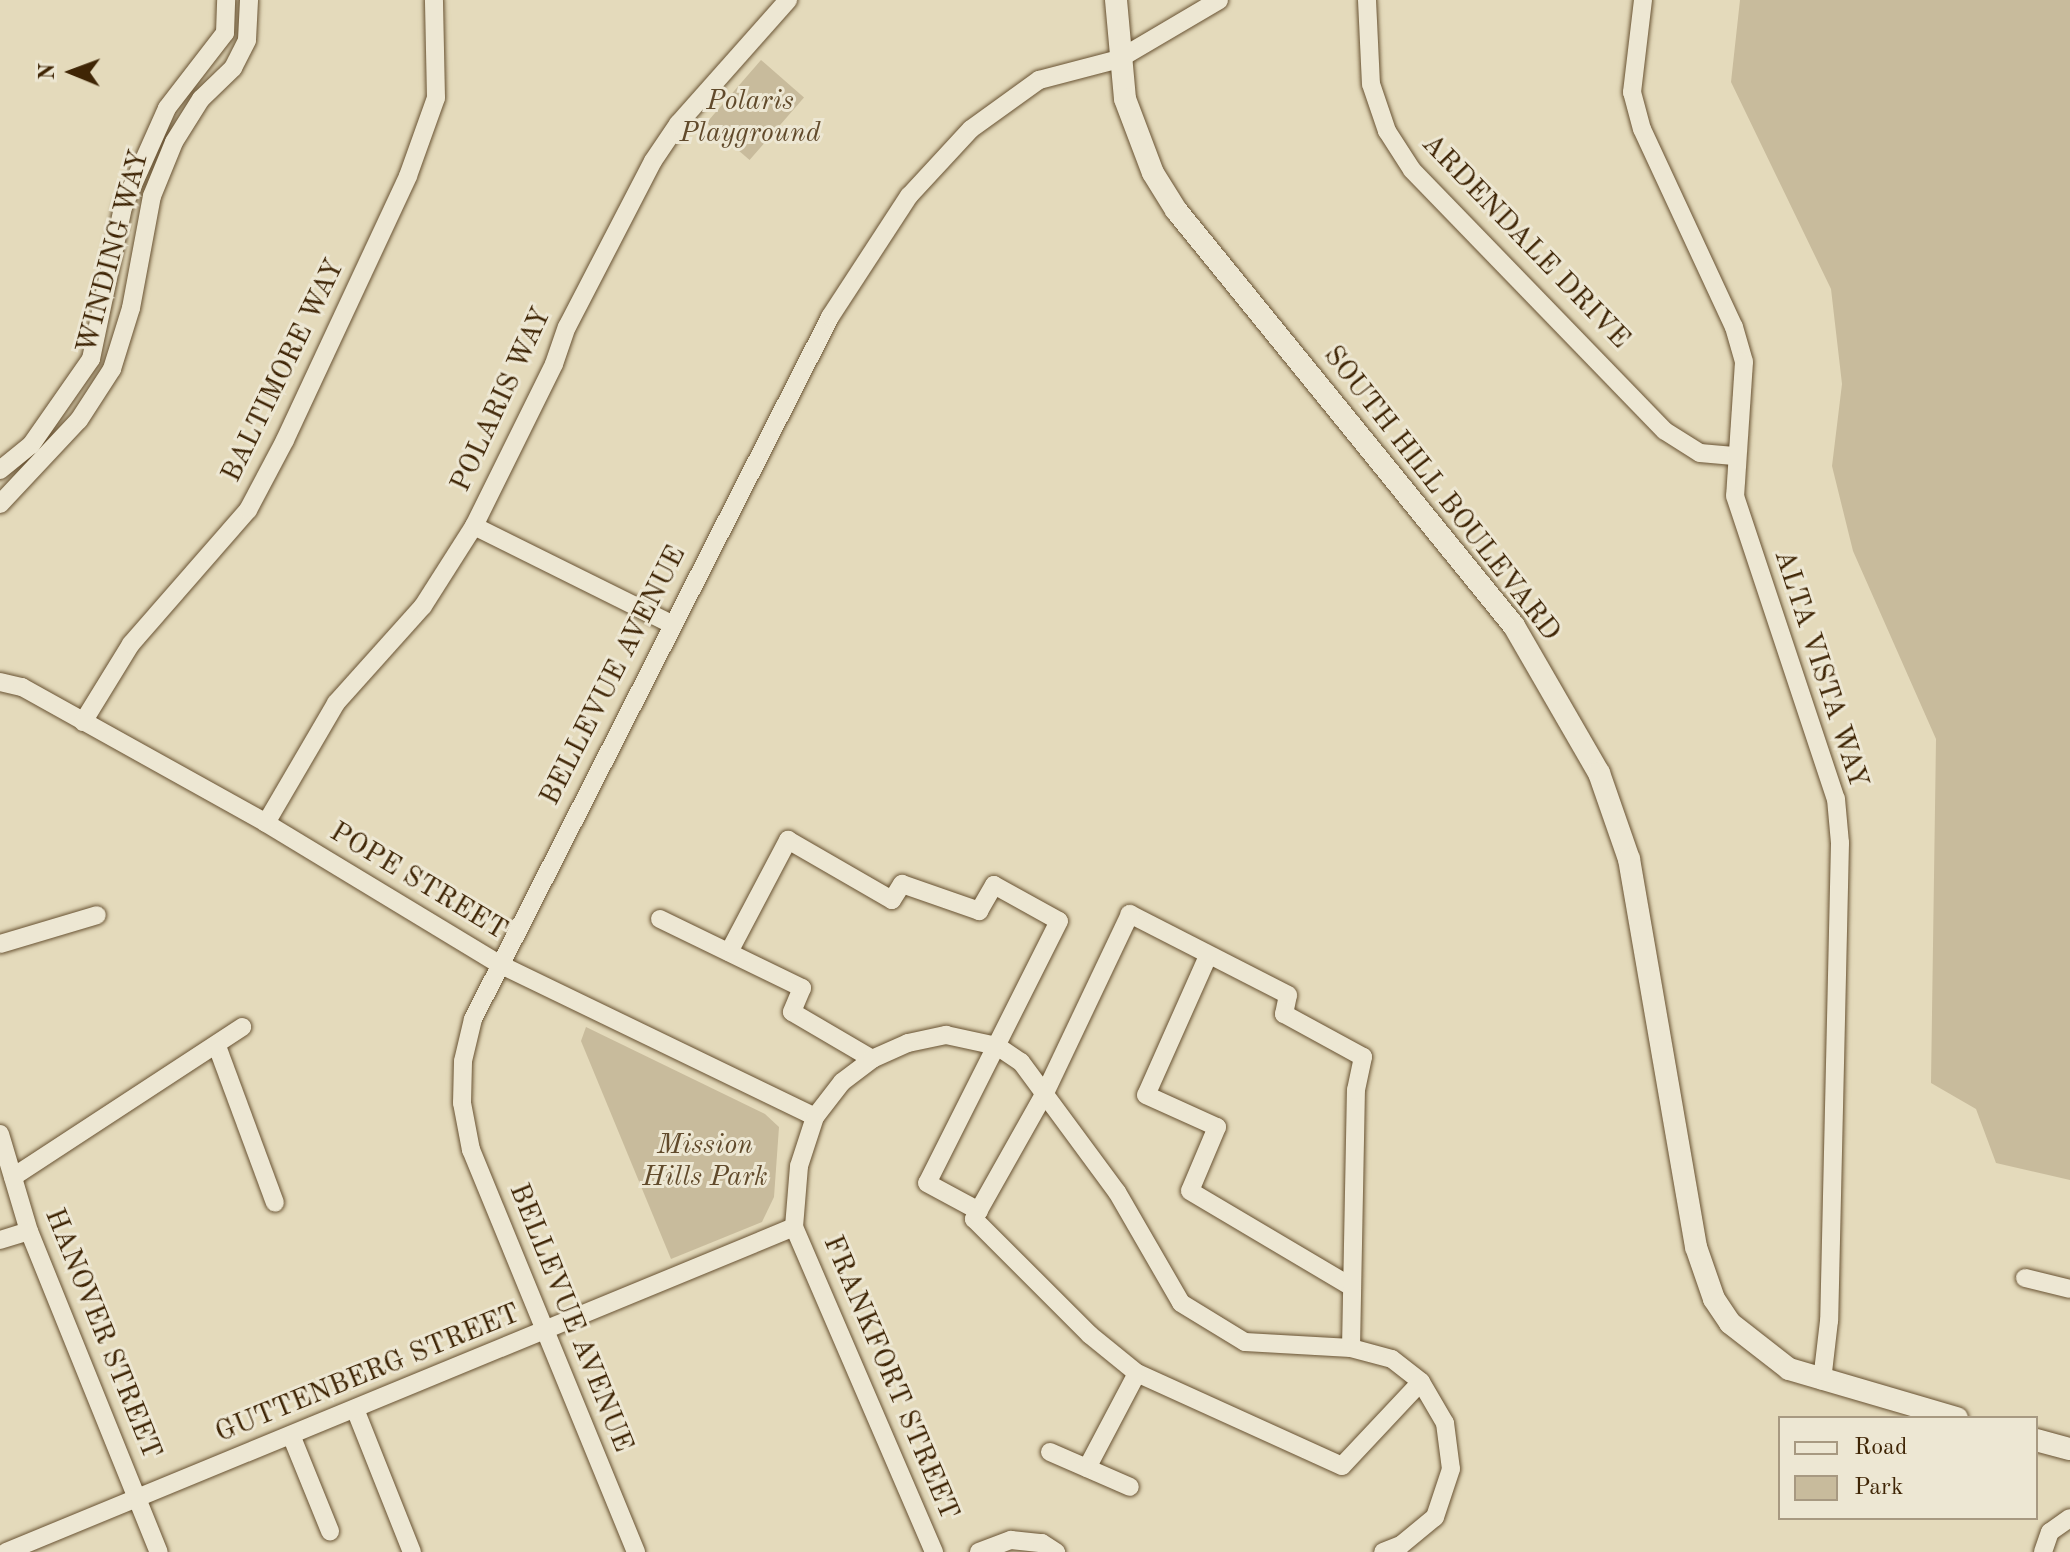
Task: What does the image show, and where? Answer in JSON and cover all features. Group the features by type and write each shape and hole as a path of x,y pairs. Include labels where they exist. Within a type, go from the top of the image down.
{"street":[{"name":"WINDING WAY","path":"0,470 31,445 91,359 123,207 167,108 225,33 226,0"},
{"name":"WINDING WAY","path":"0,504 79,420 112,369 131,308 152,196 174,142 201,99 233,68 247,40 249,0"},
{"name":"BALTIMORE WAY","path":"83,722 131,644 248,510 285,440 408,176 436,98 434,0"},
{"name":"POLARIS WAY","path":"266,823 336,703 423,606 474,526 554,364 567,327 653,161 678,124 788,0"},
{"name":"SOUTH HILL BOULEVARD","path":"1116,0 1119,59 1138,136 1176,210 1514,626 1599,773 1629,859 1702,1270 1730,1323 1789,1369 1950,1416"},
{"name":"BELLEVUE AVENUE","path":"636,1552 471,1150 462,1103 463,1061 473,1019 671,624 830,317 909,196 971,129 1039,80 1119,59 1219,0"},
{"name":"ARDENDALE DRIVE","path":"1367,0 1371,84 1387,131 1412,170 1665,431 1700,453 1734,456"},
{"name":"ALTA VISTA WAY","path":"1643,0 1632,92 1642,129 1734,327 1744,362 1734,456 1735,496 1836,799 1840,843 1831,1273 1822,1381"},
{"path":"474,526 671,624"},
{"name":"POPE STREET","path":"0,682 22,687 266,823 499,964 815,1117"},
{"path":"729,952 788,840 892,900 902,884 979,911 994,885 1059,921 927,1183 979,1211"},
{"path":"1351,1348 1356,1090 1363,1057 1284,1014 1288,995 1130,914 1046,1091 974,1219 1090,1335 1137,1373 1342,1466 1421,1382"},
{"path":"0,944 97,915"},
{"path":"660,919 802,988 792,1012 872,1059"},
{"path":"1208,956 1146,1095 1217,1127 1190,1191 1352,1287"},
{"path":"13,1177 242,1027"},
{"path":"794,1227 799,1166 815,1117 842,1082 872,1059 908,1043 946,1035 997,1046 1021,1062 1046,1091 1117,1192 1181,1303 1245,1342 1351,1348 1392,1359 1421,1382 1445,1423 1451,1469 1435,1517 1401,1545 1383,1552"},
{"path":"217,1046 275,1203"},
{"name":"HANOVER STREET","path":"0,1134 29,1231 159,1552"},
{"name":"GUTTENBERG STREET","path":"6,1552 546,1332 794,1227"},
{"name":"FRANKFORT STREET","path":"794,1227 934,1552"},
{"path":"0,1240 29,1231"},
{"path":"2025,1278 2070,1289"},
{"path":"1087,1468 1137,1373"},
{"path":"355,1409 412,1552"},
{"path":"291,1435 330,1531"},
{"path":"2038,1441 2070,1449"},
{"path":"1050,1452 1130,1487"},
{"path":"2043,1552 2050,1532 2070,1518"},
{"path":"979,1552 1011,1540 1042,1543 1056,1552"}],"green space":[{"path":"1740,0 2070,0 2070,1180 1996,1163 1976,1109 1931,1083 1936,739 1853,551 1832,466 1842,384 1831,289 1731,82"},
{"name":"Polaris Playground","path":"761,60 804,97 750,160 707,123"},
{"name":"Mission Hills Park","path":"586,1027 765,1114 779,1127 774,1197 762,1222 671,1259 581,1041"}]}
